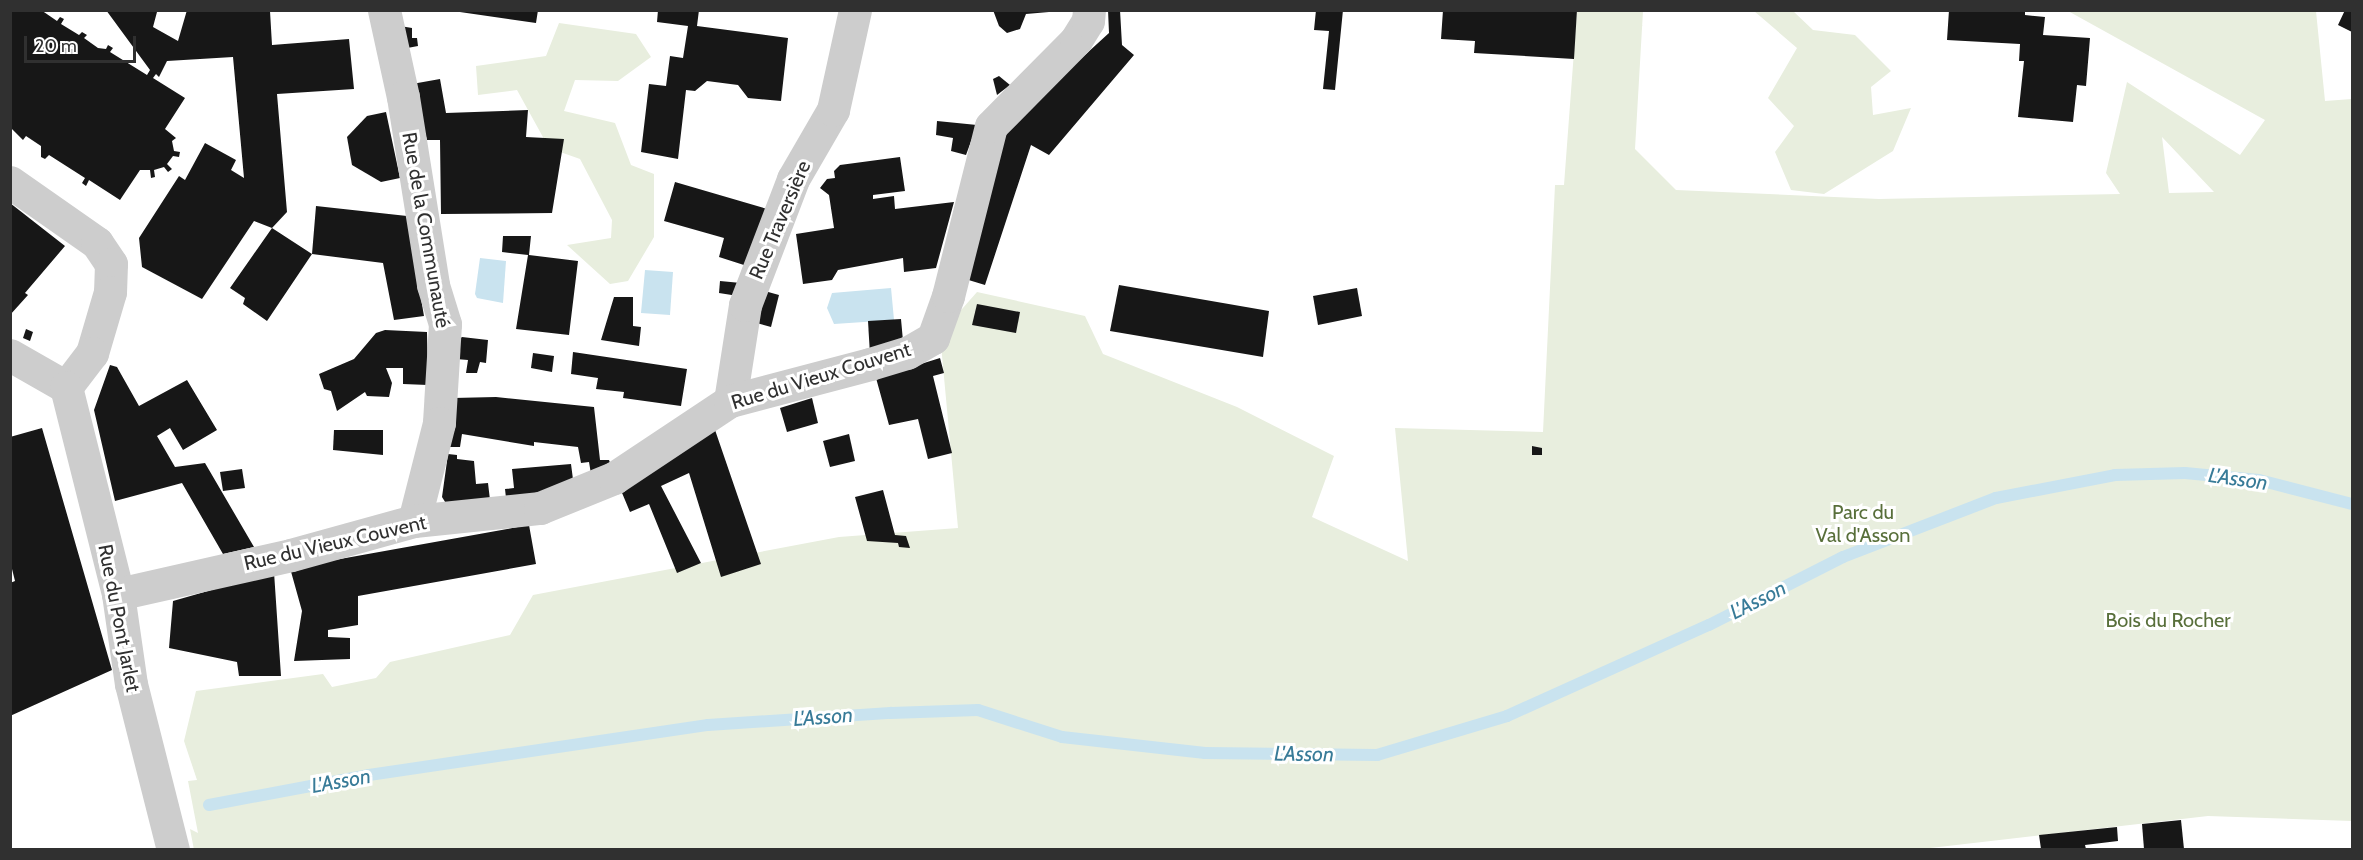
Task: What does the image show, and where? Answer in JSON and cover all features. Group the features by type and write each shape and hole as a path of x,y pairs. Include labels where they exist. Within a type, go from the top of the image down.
{"street":[{"name":"Rue de la Communauté","path":"384,10 403,97 433,285 445,324 439,423 414,521"},
{"name":"Rue Traversière","path":"730,401 746,305 793,179 833,110 855,10"},
{"name":"Rue du Vieux Couvent","path":"118,594 291,555 414,521 540,508 614,478 730,401 889,359 933,338 948,296 991,126 1076,40 1088,21 1089,10"},
{"path":"10,182 97,243 111,264 110,292 92,353 66,387 10,355"},
{"name":"Rue du Pont Jarlet","path":"66,387 118,594 131,684 173,849"}],"green space":[{"name":"Parc du Val d'Asson","path":"1577,11 1643,11 1635,149 1676,190 1879,199 2120,194 2106,173 2127,82 2240,155 2265,120 2068,11 2316,11 2325,101 2352,99 2352,821 2208,816 1913,850 194,850 190,829 198,833 188,781 197,780 184,741 196,691 323,674 332,687 376,678 390,662 510,635 533,595 839,537 958,528 940,334 977,292 1085,316 1103,354 1237,407 1334,456 1312,517 1408,561 1395,428 1543,432 1555,185 1564,185","holes":["2162,137 2214,192 2169,193"]},
{"path":"1754,11 1793,11 1813,30 1855,35 1891,71 1871,87 1873,115 1911,108 1893,151 1824,194 1791,190 1775,152 1794,126 1768,98 1797,48"},
{"path":"559,23 636,34 651,57 618,81 575,80 564,111 615,123 631,165 654,174 654,237 628,281 610,284 567,245 611,238 612,220 580,159 549,148 517,90 478,95 476,66 546,56"}],"water":[{"path":"480,258 506,261 503,303 477,298 475,294"},
{"path":"645,270 673,272 670,315 641,313"},
{"path":"891,288 894,320 834,324 827,308 832,293"}],"building":[{"path":"10,10 41,10 57,21 60,17 64,19 61,24 79,35 82,32 87,35 84,38 98,48 106,49 108,45 113,48 110,52 147,75 150,70 106,10 157,12 153,27 178,41 187,10 270,11 272,45 349,39 354,89 277,94 287,212 272,228 254,221 202,299 142,267 139,238 179,176 185,180 205,143 236,160 231,170 244,178 233,57 167,61 159,77 156,74 153,78 185,98 165,129 176,138 172,141 174,151 180,152 179,157 173,156 167,164 172,169 168,172 164,167 154,170 155,177 151,178 150,170 140,170 120,200 89,180 86,186 82,183 85,178 49,155 45,159 41,157 41,146 26,136 23,140 10,127"},
{"path":"446,10 538,10 536,23"},
{"path":"658,10 699,10 697,26 788,38 781,101 748,98 738,85 707,81 695,91 686,90 678,159 641,152 649,84 666,86 670,56 683,58 688,26 657,22"},
{"path":"993,10 1049,10 1049,12 1026,14 1020,29 1007,33 999,26"},
{"path":"1108,10 1120,10 1122,45 1134,55 1049,155 1031,145 985,285 962,278 1005,128 1109,33"},
{"path":"1316,10 1343,10 1335,90 1323,89 1329,31 1314,30"},
{"path":"1443,10 1577,10 1574,59 1474,53 1475,41 1441,39"},
{"path":"1949,10 2025,10 2025,15 2045,17 2043,35 2090,38 2086,86 2077,85 2073,122 2018,117 2024,61 2019,61 2020,44 1947,40"},
{"path":"2345,10 2352,10 2352,32 2338,25"},
{"path":"394,25 412,28 412,38 417,38 418,46 402,49"},
{"path":"999,76 1010,85 997,95 993,79"},
{"path":"440,79 446,113 528,110 526,137 564,139 552,213 441,214 440,140 427,140 412,84"},
{"path":"386,112 400,178 381,182 352,165 347,137 367,116"},
{"path":"937,121 977,125 966,155 951,151 953,138 936,135"},
{"path":"900,157 905,191 873,195 873,199 894,196 895,209 954,202 936,268 904,272 903,258 838,270 832,280 803,284 796,234 834,228 829,195 820,188 827,179 835,178 834,171 840,165"},
{"path":"675,182 767,209 747,266 719,257 724,238 664,221"},
{"path":"10,203 65,246 25,293 28,295 10,315"},
{"path":"316,206 407,216 424,316 394,320 383,263 312,254"},
{"path":"272,228 312,254 267,321 243,304 245,298 230,288"},
{"path":"503,236 531,236 529,255 578,261 569,335 516,329 528,255 502,252"},
{"path":"720,281 741,283 738,296 719,293"},
{"path":"1119,285 1269,311 1263,357 1110,331"},
{"path":"1357,288 1362,316 1318,325 1313,296"},
{"path":"758,289 779,295 771,327 749,321"},
{"path":"614,297 633,297 633,326 641,327 639,346 601,340"},
{"path":"977,304 1020,312 1016,333 972,325"},
{"path":"901,319 903,341 870,355 868,321"},
{"path":"26,329 33,332 30,341 23,338"},
{"path":"385,330 427,332 428,385 403,384 403,368 386,368 392,383 389,397 367,396 365,392 337,411 331,391 324,389 319,374 354,359 376,333"},
{"path":"462,337 488,340 486,363 480,362 477,373 466,373 468,360 456,359 458,340"},
{"path":"573,352 687,369 681,406 623,398 624,392 596,389 598,378 571,374"},
{"path":"533,353 554,356 552,372 531,368"},
{"path":"940,358 944,373 933,376 952,453 928,459 918,419 889,425 876,378"},
{"path":"110,365 117,367 139,406 187,380 217,430 183,450 170,428 157,436 175,467 205,463 254,547 223,554 182,483 115,501 94,410"},
{"path":"496,397 594,407 600,460 609,460 613,471 592,480 589,462 581,463 578,447 534,442 534,446 462,434 460,447 449,447 453,398"},
{"path":"812,398 818,423 787,432 780,408"},
{"path":"714,427 761,564 721,577 689,473 661,486 701,563 677,573 649,504 630,512 620,488"},
{"path":"42,428 112,670 10,716 10,583 15,581 10,561 10,437"},
{"path":"334,430 383,430 383,455 333,450"},
{"path":"849,434 855,461 830,467 823,441"},
{"path":"1532,446 1542,448 1542,455 1532,455"},
{"path":"448,454 457,455 457,459 474,461 476,484 488,483 490,500 447,505 442,497"},
{"path":"571,464 574,487 506,498 505,489 514,488 512,469"},
{"path":"242,469 245,488 223,491 220,472"},
{"path":"883,490 895,535 906,536 910,548 899,547 898,543 867,541 855,497"},
{"path":"529,525 536,564 358,596 358,625 328,630 328,637 350,638 350,659 294,661 302,611 290,568"},
{"path":"274,572 281,676 239,676 237,662 169,648 173,601"},
{"path":"2181,820 2184,849 2144,849 2142,824"},
{"path":"2117,827 2118,841 2085,845 2086,849 2041,849 2039,835"}],"waterway":[{"name":"L'Asson","path":"209,805 369,775 708,725 891,713 978,710 1062,737 1205,753 1377,755 1507,716 1709,625 1843,557 1996,498 2115,475 2185,473 2259,480 2352,504"}],"park label":[{"name":"Bois du Rocher","path":"2168,620"}]}
